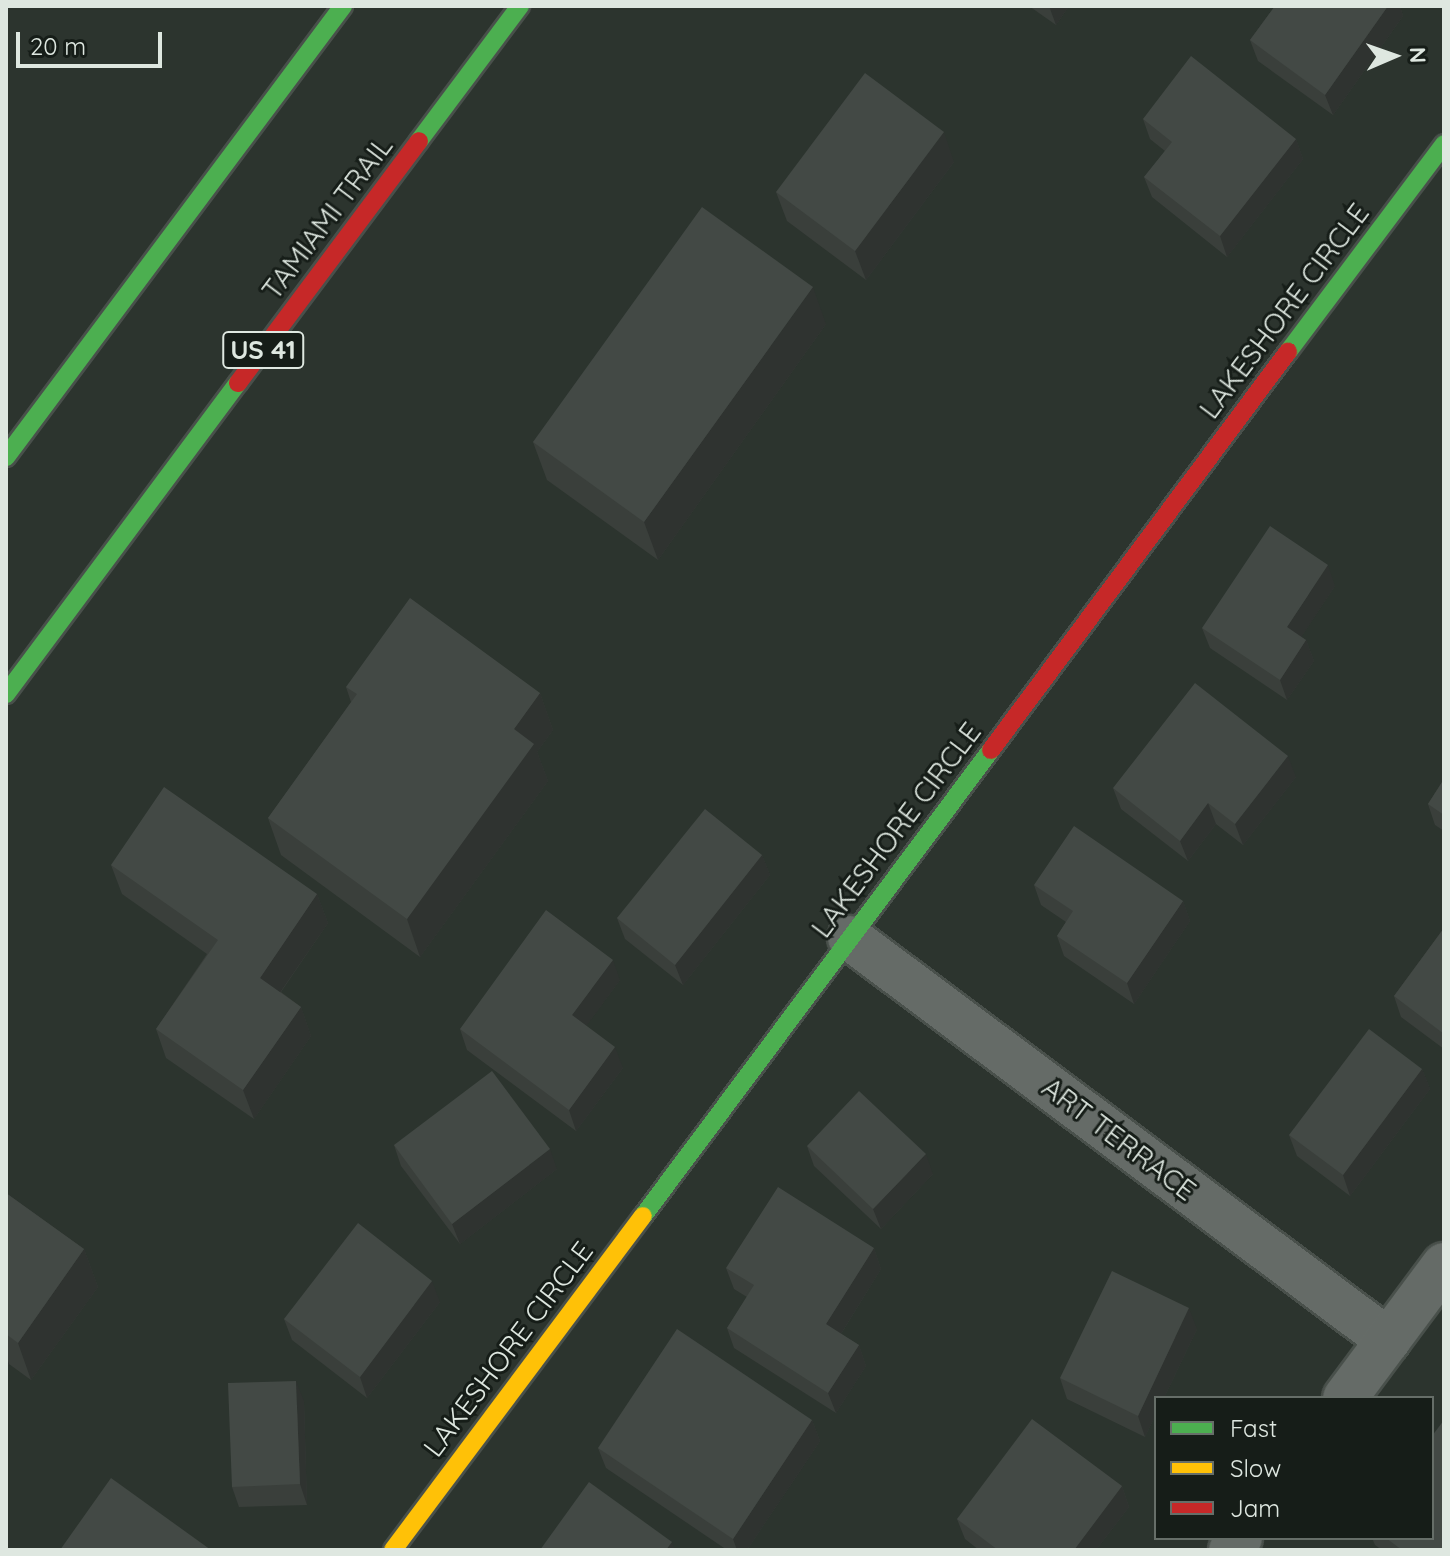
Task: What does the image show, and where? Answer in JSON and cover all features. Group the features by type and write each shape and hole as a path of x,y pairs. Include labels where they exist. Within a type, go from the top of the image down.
{"street":[{"path":"6,457 343,6"},
{"name":"TAMIAMI TRAIL","path":"6,694 520,6"},
{"name":"LAKESHORE CIRCLE","path":"393,1550 1444,144"},
{"name":"ART TERRACE","path":"850,938 1388,1340"},
{"path":"1346,1396 1444,1265"}],"building":[{"path":"1275,6 1388,6 1325,95 1250,40"},
{"path":"1191,56 1296,139 1220,236 1144,177 1172,142 1143,119"},
{"path":"865,73 944,132 855,251 776,192"},
{"path":"702,207 813,287 644,522 533,442"},
{"path":"1270,526 1328,565 1287,627 1306,640 1280,680 1202,628"},
{"path":"410,598 540,693 514,729 534,744 407,919 268,818 357,694 346,687"},
{"path":"1195,683 1288,756 1235,824 1208,803 1180,841 1113,788"},
{"path":"1444,779 1444,815 1428,804"},
{"path":"164,787 317,894 260,978 301,1007 243,1090 156,1029 218,940 111,865"},
{"path":"705,809 762,855 675,965 617,918"},
{"path":"1074,826 1183,901 1127,983 1057,936 1073,911 1034,885"},
{"path":"546,910 613,960 572,1015 615,1047 569,1110 460,1029"},
{"path":"1444,928 1444,1034 1394,996"},
{"path":"1369,1029 1422,1069 1343,1175 1289,1135"},
{"path":"492,1071 550,1149 452,1224 394,1145"},
{"path":"859,1091 926,1154 873,1209 807,1146"},
{"path":"778,1187 874,1248 826,1324 859,1345 828,1393 727,1328 754,1285 726,1268"},
{"path":"6,1193 84,1249 18,1343 6,1334"},
{"path":"358,1223 432,1281 360,1377 284,1319"},
{"path":"1112,1271 1189,1308 1138,1416 1060,1378"},
{"path":"677,1329 812,1420 733,1539 598,1448"},
{"path":"296,1381 300,1484 232,1487 228,1383"},
{"path":"1032,1419 1122,1486 1074,1550 998,1550 957,1519"},
{"path":"1444,1420 1444,1547 1442,1550 1402,1550 1389,1540 1434,1540 1434,1433"},
{"path":"111,1478 211,1550 60,1550"},
{"path":"589,1482 672,1542 666,1550 540,1550"}],"traffic: fast":[{"path":"6,457 343,6"},
{"path":"419,141 520,6"},
{"path":"1288,352 1444,144"},
{"path":"6,694 238,383"},
{"path":"643,1216 991,750"}],"traffic: slow":[{"path":"393,1550 643,1216"}],"traffic: jam":[{"path":"238,383 419,141"},
{"path":"991,750 1288,352"}]}
